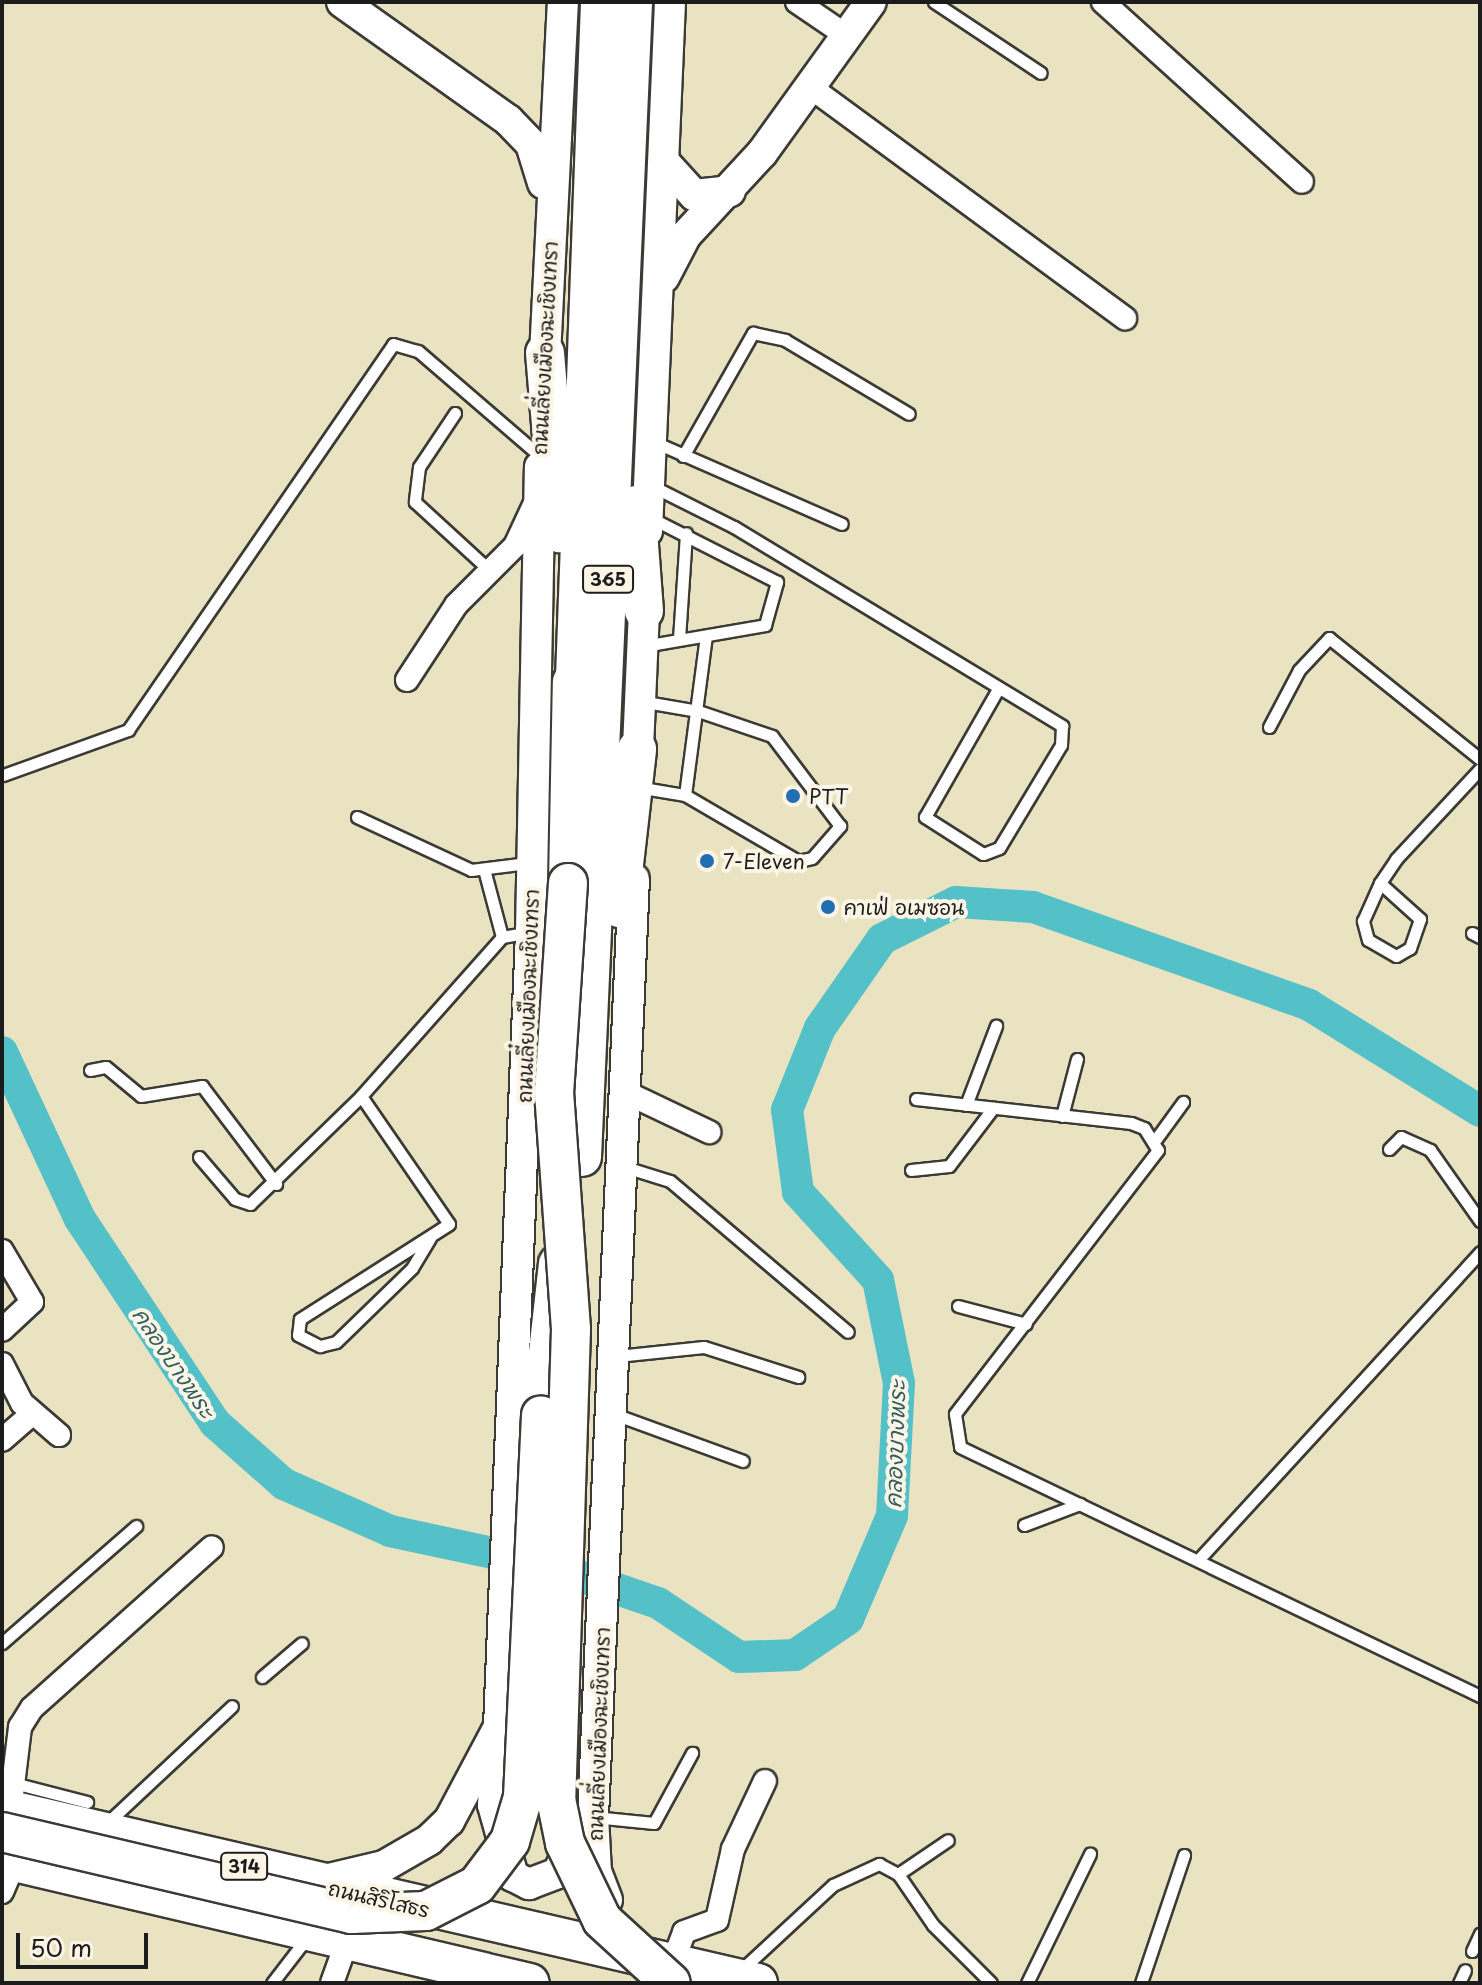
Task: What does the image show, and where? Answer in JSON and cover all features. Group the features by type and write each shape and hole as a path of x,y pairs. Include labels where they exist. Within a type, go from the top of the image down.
{"highway":[{"name":"ถนนเลี่ยงเมืองฉะเชิงเทรา","path":"574,705 600,2"},
{"path":"634,2 636,565 644,629"},
{"name":"365","path":"582,1157 634,2"},
{"path":"545,353 574,705 568,883 554,1092 571,1329 556,1799 565,1843 602,1920 667,1969"},
{"path":"6,1828 351,1914 426,1911 477,1885 510,1841 523,1797 541,1415 568,1202 582,1157 612,994 637,749"},
{"name":"ถนนสิริโสธร","path":"6,1828 92,1817 309,1883 550,1937 667,1969 747,1980"},
{"path":"6,1828 424,1968 471,1969 530,1983"},
{"path":"471,1969 494,1948 487,1923"},
{"path":"543,1983 535,1956 550,1937"}],"main road":[{"path":"342,2 508,120 531,144 539,168 549,284"},
{"name":"ถนนเลี่ยงเมืองฉะเชิงเทรา","path":"309,1883 384,1866 429,1840 449,1821 499,1727 531,932 540,456 556,87 563,2"},
{"name":"365","path":"613,1414 629,1094 637,749 666,164 670,2"},
{"path":"658,290 686,235 730,191 871,2"},
{"path":"508,120 538,111 556,87"},
{"path":"666,164 694,195 730,191"},
{"name":"ถนนเลี่ยงเมืองฉะเชิงเทรา","path":"613,1414 593,1817 601,1888 625,1928 667,1969"},
{"path":"499,1727 493,1805 499,1841 513,1876 529,1884 558,1873 567,1858 598,1753"}],"street":[{"path":"797,2 847,36"},
{"path":"1103,2 1302,182"},
{"path":"810,87 1125,318"},
{"path":"407,680 487,568 515,546 540,494"},
{"path":"629,1094 709,1132"},
{"path":"2,1251 32,1302 2,1330"},
{"path":"2,1364 32,1414 59,1435"},
{"path":"2,1440 32,1414"},
{"path":"6,1828 20,1727 32,1708 212,1547"},
{"path":"667,1969 684,1932 717,1920 733,1849 765,1781"},
{"path":"329,1937 332,1983"}],"lane":[{"path":"934,2 1041,73"},
{"path":"683,456 753,333 785,340 909,414"},
{"path":"3,775 128,730 393,344 418,351 540,456"},
{"path":"455,413 419,467 415,502 487,568"},
{"path":"652,441 842,524"},
{"path":"649,485 698,506 998,689 1066,732 999,848 983,854 925,817 998,689"},
{"path":"644,629 679,639 765,625 773,617 777,582 686,533 647,516"},
{"path":"679,639 686,533"},
{"path":"685,795 706,636"},
{"path":"1269,727 1299,670 1329,638 1480,759"},
{"path":"637,787 685,795 798,861 812,858 840,826 772,736 698,711 640,701"},
{"path":"1380,883 1420,919 1410,948 1396,956 1363,931 1380,883 1480,769"},
{"path":"357,817 485,873 533,862"},
{"path":"485,873 502,937"},
{"path":"199,1157 243,1204 276,1184 361,1096 502,937 531,932"},
{"path":"966,1105 996,1026"},
{"path":"1062,1116 1077,1059"},
{"path":"90,1070 106,1067 141,1096 202,1086 276,1184"},
{"path":"361,1096 450,1217 430,1238 412,1268 336,1342 320,1346 298,1335 300,1319 430,1238"},
{"path":"916,1099 1131,1123 1156,1139"},
{"path":"1183,1102 1156,1139 1154,1161 955,1414 954,1440 1080,1504 1200,1558 1480,1696"},
{"path":"911,1170 949,1166 993,1108"},
{"path":"1389,1149 1401,1137 1430,1150 1480,1221"},
{"path":"624,1167 670,1181 848,1332"},
{"path":"1200,1558 1480,1252"},
{"path":"958,1306 1026,1324"},
{"path":"616,1356 704,1347 798,1377"},
{"path":"613,1414 743,1461"},
{"path":"1024,1525 1080,1504"},
{"path":"2,1643 136,1526"},
{"path":"262,1677 302,1643"},
{"path":"92,1817 232,1706"},
{"path":"593,1817 654,1823 692,1753"},
{"path":"898,1874 948,1840"},
{"path":"1027,1983 1090,1854"},
{"path":"1141,1983 1184,1855"},
{"path":"747,1980 760,1946 852,1871 879,1864 898,1874 933,1925 991,1983"},
{"path":"1472,1951 1480,1934"},
{"path":"272,1983 329,1937"},
{"path":"1459,1983 1465,1970"}],"waterway":[{"name":"คลองบางพระ","path":"2,1052 80,1219 215,1423 284,1484 390,1531 544,1564 658,1603 739,1657 795,1655 848,1619 892,1516 899,1383 878,1280 798,1192 787,1110 820,1028 882,939 956,902 1033,907 1309,1005 1480,1111"}],"place":[{"name":"PTT","path":"793,796"},
{"name":"7-Eleven","path":"707,861"},
{"name":"คาเฟ่ อเมซอน","path":"828,907"}]}
